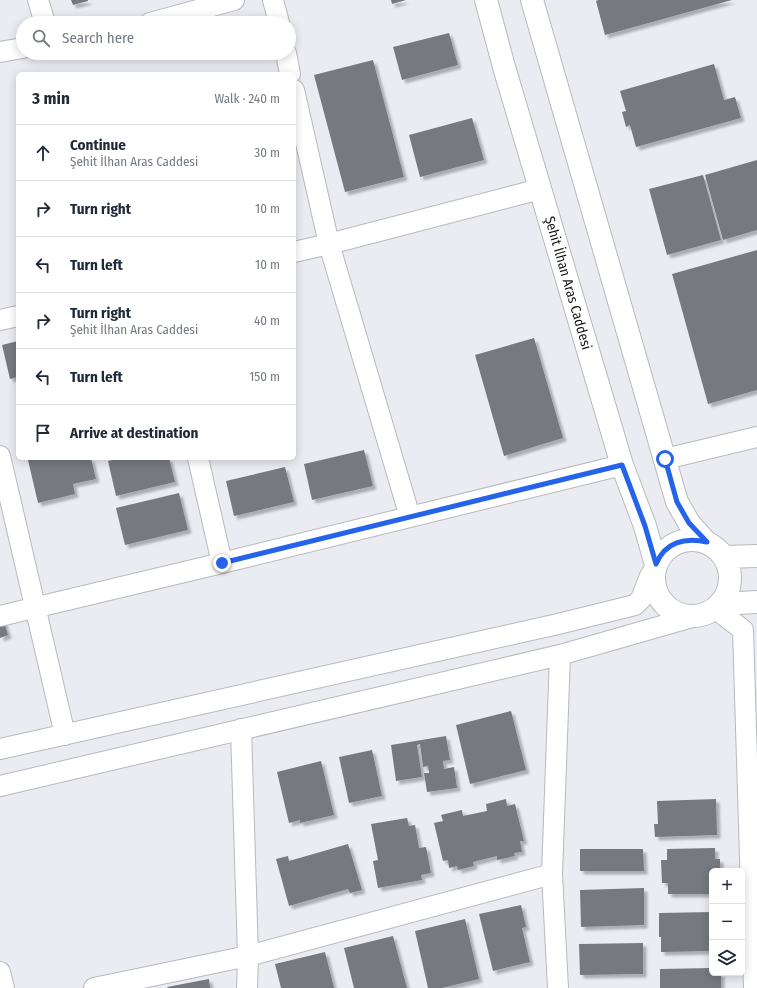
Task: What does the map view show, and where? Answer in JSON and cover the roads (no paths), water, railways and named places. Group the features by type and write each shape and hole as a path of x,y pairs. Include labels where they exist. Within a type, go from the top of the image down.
{"main road":[{"name":"Şehit İlhan Aras Caddesi","path":"486,0 504,67 622,465 645,526 655,567"},
{"path":"532,0 677,502 689,523 707,542 717,549 725,558 729,566 731,576 727,595 711,610"},
{"path":"707,542 685,540 674,544 665,550 658,559 653,580 655,590 660,600 667,608 686,616 757,602"},
{"path":"725,558 757,556"}],"street":[{"path":"38,0 43,16"},
{"path":"176,16 234,0"},
{"path":"274,0 277,16"},
{"path":"0,52 16,49"},
{"path":"287,60 290,72"},
{"path":"296,99 329,244 410,517"},
{"path":"296,252 540,189"},
{"path":"0,320 16,316"},
{"path":"665,459 757,437"},
{"path":"0,456 65,736"},
{"path":"198,460 222,563"},
{"path":"0,616 622,465"},
{"path":"0,749 65,736 558,624 635,605 642,599 650,576 655,567"},
{"path":"0,786 560,655 711,610 743,630 754,988"},
{"path":"558,988 552,874 560,655"},
{"path":"241,729 248,956 247,988"},
{"path":"94,988 248,956 552,874"},
{"path":"0,972 4,988"}]}
